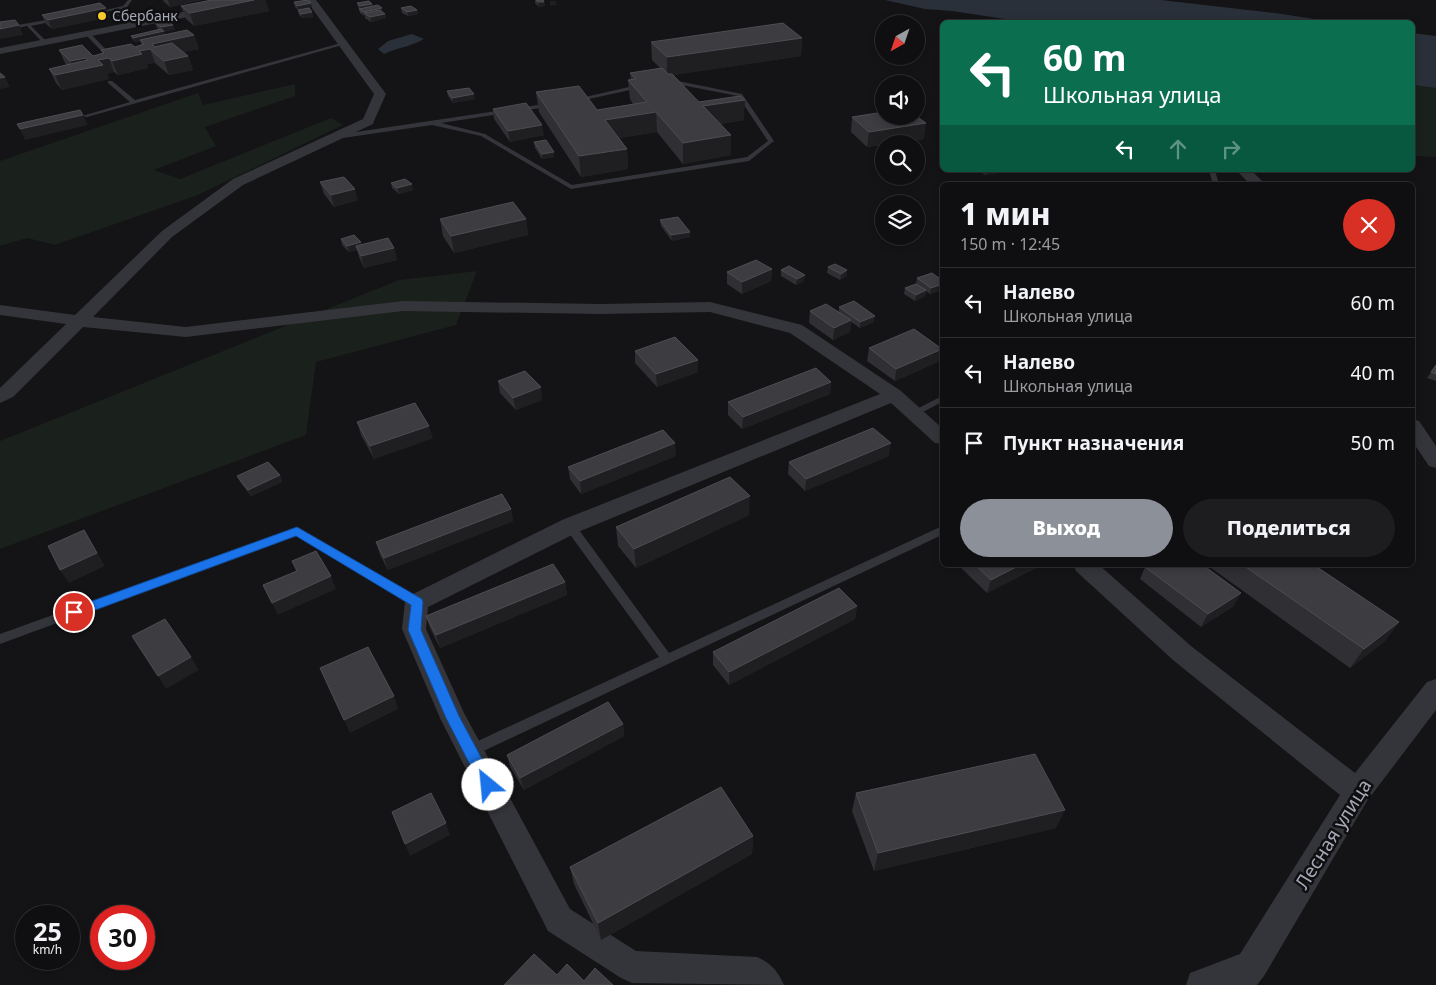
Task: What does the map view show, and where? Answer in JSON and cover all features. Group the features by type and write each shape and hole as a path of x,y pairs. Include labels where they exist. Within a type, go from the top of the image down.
{"street":[{"path":"0,51 259,0"},
{"path":"0,397 167,234 238,182 368,121 380,94 311,0"},
{"path":"1244,172 1256,182"},
{"path":"0,310 79,321 186,332 403,306 600,309 710,307 796,329 894,395 940,436"},
{"path":"768,985 757,973 632,967 559,920 453,718 414,630 417,602 570,526 894,395"},
{"path":"1415,429 1434,453"},
{"path":"1086,567 1182,653 1357,792"},
{"name":"Лесная улица","path":"1246,975 1357,792 1436,690"},
{"path":"1202,985 1246,975"}],"lane":[{"path":"130,0 119,14 135,24"},
{"path":"86,14 125,7"},
{"path":"0,30 67,18"},
{"path":"28,25 44,42"},
{"path":"87,33 113,60"},
{"path":"85,116 343,44"},
{"path":"433,123 483,135 571,187 749,159 770,141 740,95 667,81 658,82"},
{"path":"110,82 134,102"},
{"path":"565,102 649,84"},
{"path":"332,138 556,104"},
{"path":"914,413 940,401"},
{"path":"570,526 667,659"},
{"path":"0,639 297,531 417,602"},
{"path":"470,752 940,532"}],"shaded area":[{"path":"885,0 1161,0 1321,20 1011,20 925,9"},
{"path":"1415,33 1436,36 1436,88 1415,85"},
{"path":"412,34 424,39 384,54 378,49 388,41"},
{"path":"295,84 295,96 205,127 216,146 154,170 180,179 331,118 343,125 198,195 55,245 27,238 0,246 0,161 198,93 203,105"},
{"path":"1415,85 1436,88 1436,157 1415,156"},
{"path":"477,271 456,325 316,362 306,435 0,549 0,441 399,280"}],"building":[{"path":"212,0 254,0 190,13 181,6"},
{"path":"308,0 311,3 297,6 294,2"},
{"path":"369,1 372,4 360,6 357,3"},
{"path":"100,3 106,8 48,20 42,15"},
{"path":"378,5 382,8 363,12 359,9"},
{"path":"411,6 417,10 407,12 401,8"},
{"path":"309,8 312,12 301,14 298,10"},
{"path":"380,10 385,14 370,17 364,13"},
{"path":"15,20 19,25 0,29 0,22"},
{"path":"167,20 173,25 161,27 155,23"},
{"path":"783,23 802,38 667,57 651,42"},
{"path":"161,29 164,31 133,38 131,36"},
{"path":"187,30 194,35 152,44 155,47 172,43 188,56 164,61 150,49 139,51 142,54 112,61 109,58 98,60 103,65 55,75 49,69 88,60 86,58 70,61 59,50 82,45 93,56 104,53 101,50 131,44 135,47 144,44 140,40"},
{"path":"662,68 668,74 672,74 699,102 740,96 745,100 703,106 731,135 683,143 656,112 605,120 627,149 579,156 536,92 579,86 597,110 647,102 628,80 636,79 630,73"},
{"path":"469,88 474,94 452,98 447,91"},
{"path":"526,103 542,125 508,131 493,109"},
{"path":"80,110 83,115 20,129 17,124"},
{"path":"875,113 875,125 913,125 869,132 852,117"},
{"path":"546,140 554,152 542,154 534,142"},
{"path":"344,177 355,189 331,195 320,182"},
{"path":"405,179 412,184 397,188 391,183"},
{"path":"513,202 526,219 451,236 440,219"},
{"path":"678,217 690,232 671,235 660,220"},
{"path":"354,235 361,242 347,246 341,239"},
{"path":"388,238 394,248 361,256 356,246"},
{"path":"756,260 772,269 742,282 727,272"},
{"path":"835,264 847,270 841,274 828,267"},
{"path":"789,266 805,275 797,279 781,270"},
{"path":"932,273 940,279 940,285 931,288 917,278"},
{"path":"916,284 926,290 916,295 905,288"},
{"path":"854,301 875,316 860,322 839,307"},
{"path":"826,304 851,320 834,328 810,311"},
{"path":"914,329 940,348 940,350 896,369 869,348"},
{"path":"675,337 698,360 656,374 635,351"},
{"path":"1436,365 1436,374 1431,372"},
{"path":"816,368 831,382 743,417 728,402"},
{"path":"525,371 541,387 513,398 498,381"},
{"path":"415,403 429,426 370,446 357,422"},
{"path":"873,428 891,443 806,479 789,462"},
{"path":"663,430 675,443 580,481 568,467"},
{"path":"268,462 280,475 248,490 237,476"},
{"path":"730,477 750,496 634,549 616,527"},
{"path":"502,494 511,509 384,558 376,542"},
{"path":"84,530 97,553 60,570 48,546"},
{"path":"316,551 331,576 272,603 263,585 297,571 292,561"},
{"path":"553,564 565,582 436,635 426,616"},
{"path":"977,567 1016,567 991,580"},
{"path":"1145,567 1206,567 1241,593 1208,614"},
{"path":"1246,567 1317,567 1399,622 1364,649"},
{"path":"839,588 857,606 729,672 713,652"},
{"path":"165,619 191,657 158,676 132,636"},
{"path":"368,647 394,696 344,720 320,668"},
{"path":"608,702 623,724 520,778 507,755"},
{"path":"1035,754 1065,810 878,853 856,793"},
{"path":"721,787 753,836 598,923 570,867"},
{"path":"431,793 446,823 405,844 392,812"},
{"path":"534,954 557,975 567,964 584,981 595,968 613,985 504,985"}],"place":[{"name":"Сбербанк","path":"102,16"}],"route":[{"path":"74,612 297,531 417,602 414,630 453,718 488,785"}]}
